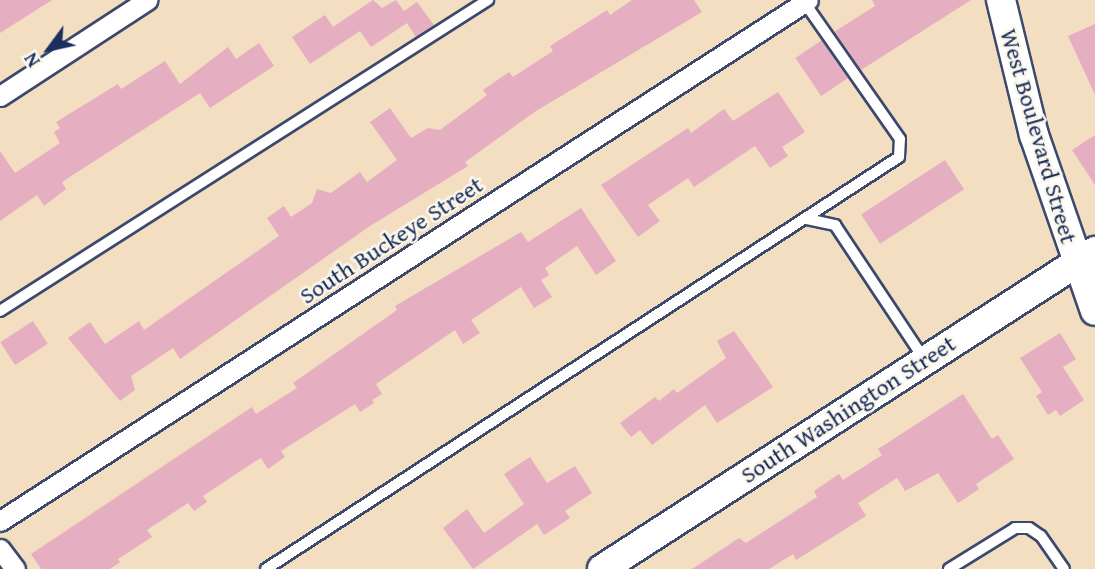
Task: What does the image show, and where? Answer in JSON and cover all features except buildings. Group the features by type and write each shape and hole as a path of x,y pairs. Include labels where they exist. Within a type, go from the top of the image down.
{"main road":[{"name":"West Boulevard Street","path":"1001,0 1034,135 1085,257 1095,311"},
{"name":"South Washington Street","path":"602,569 1085,257"}],"street":[{"path":"0,96 148,0"},
{"name":"South Buckeye Street","path":"0,521 806,1"},
{"path":"0,549 15,569"}],"lane":[{"path":"0,312 488,0"},
{"path":"266,569 898,158 900,139 806,1"},
{"path":"807,219 835,225 925,359"},
{"path":"949,569 1016,528 1030,528 1041,536 1064,569"}]}
